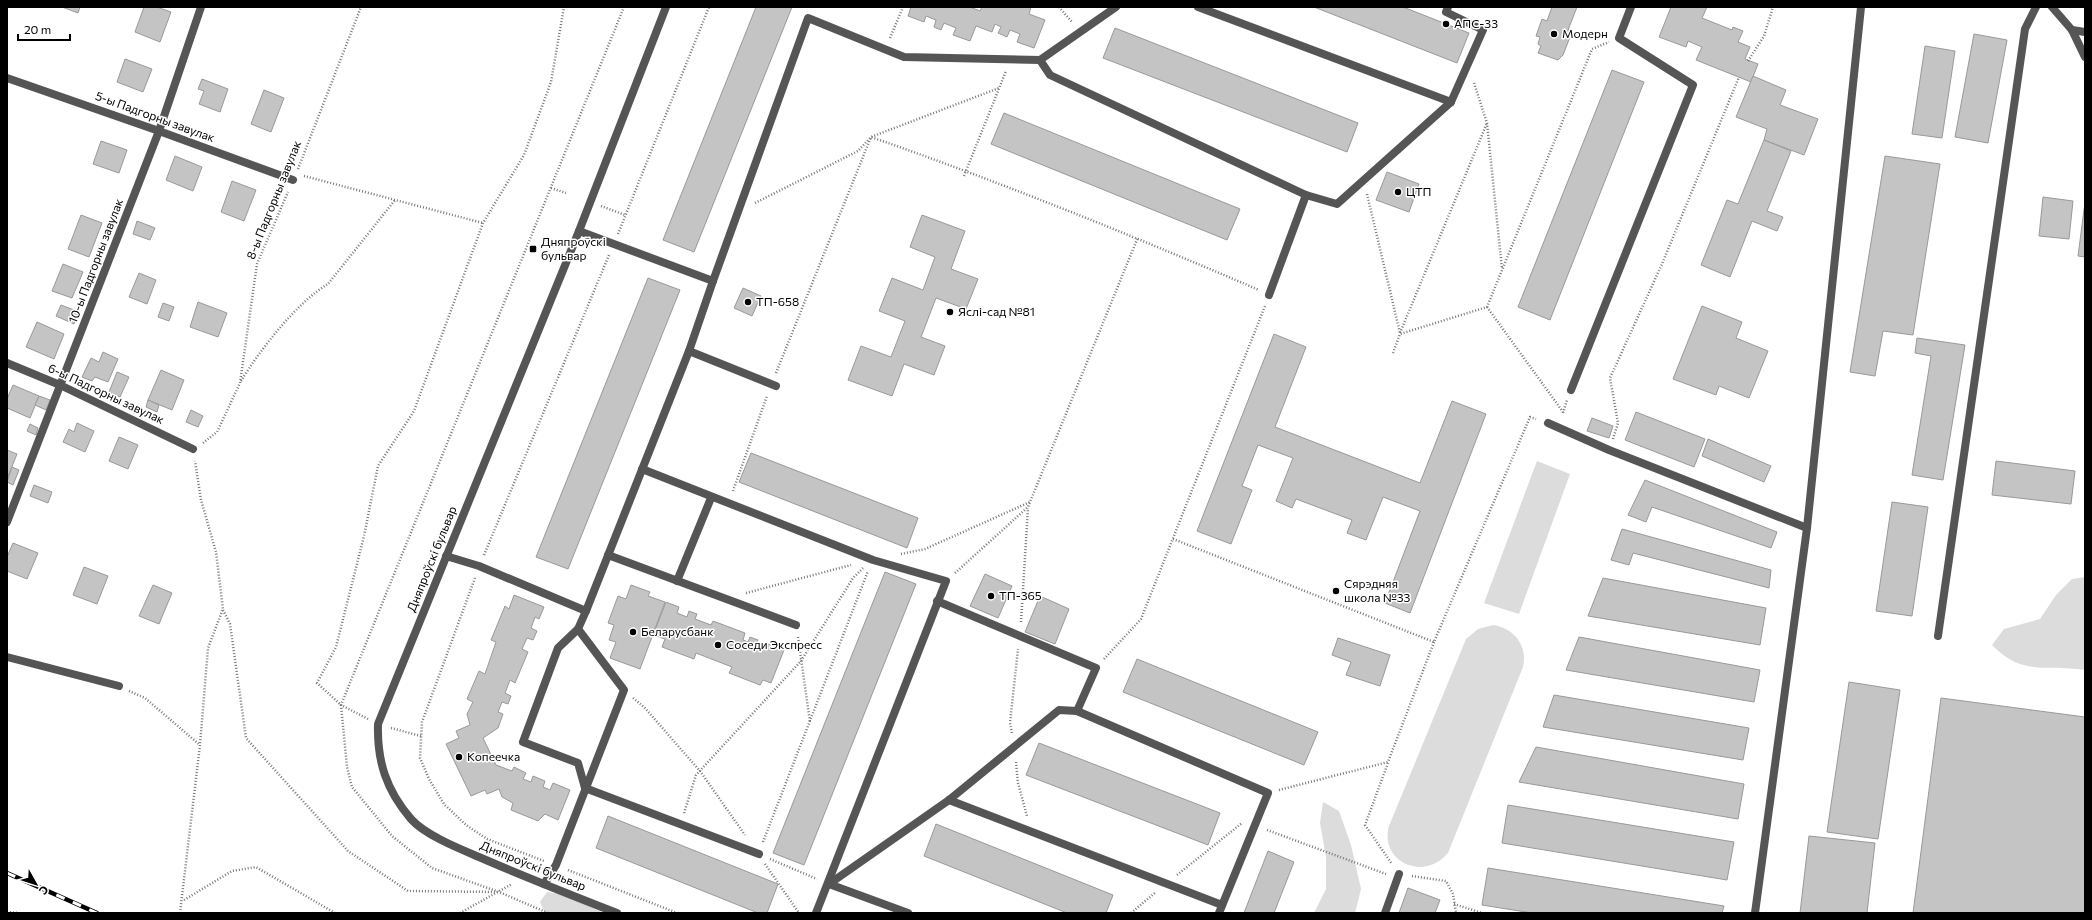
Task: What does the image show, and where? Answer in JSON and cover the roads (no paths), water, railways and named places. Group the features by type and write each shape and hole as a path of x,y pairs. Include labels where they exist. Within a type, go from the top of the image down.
{"street":[{"name":"10-ы Падгорны завулак","path":"7,522 60,385 92,308 159,131 201,7"},
{"name":"Дняпроўскі бульвар","path":"617,913 524,877 445,842 411,819 386,782 378,747 378,724 579,231 666,7"},
{"path":"585,788 578,763 523,742 558,648 578,629 586,611 689,351 808,18 904,57 1040,60 1116,7"},
{"path":"1198,7 1451,102"},
{"path":"1040,60 1050,75 1306,195 1337,204 1451,102 1483,30 1446,12 1448,7"},
{"path":"1571,390 1693,85 1619,38 1631,7"},
{"path":"1755,913 1807,528 1861,7"},
{"path":"1938,636 2025,29 2036,7"},
{"path":"2052,7 2072,30 2085,57"},
{"path":"2072,30 2085,32"},
{"name":"5-ы Падгорны завулак","path":"7,78 295,177"},
{"path":"1269,294 1306,195"},
{"path":"579,231 713,281"},
{"path":"689,351 774,385"},
{"name":"6-ы Падгорны завулак","path":"7,363 60,385 193,449"},
{"path":"1548,423 1609,450 1807,528"},
{"path":"642,469 712,498 872,560 946,581 829,884 816,913"},
{"path":"677,581 712,498"},
{"path":"608,555 796,625"},
{"path":"446,556 479,566 586,611"},
{"path":"938,601 1096,668 1077,711"},
{"path":"544,884 556,865 624,690 578,629"},
{"path":"7,656 119,686"},
{"path":"829,884 949,800 1060,710 1077,711 1268,793 1221,909 1166,884 949,800"},
{"path":"585,788 759,854"},
{"path":"1385,913 1398,876"},
{"path":"829,884 908,913"}],"railway":[{"path":"7,873 97,913"}],"place":[{"name":"АПС-33","path":"1446,24"},
{"name":"Модерн","path":"1554,34"},
{"name":"ЦТП","path":"1398,192"},
{"name":"Дняпроўскі бульвар","path":"533,249"},
{"name":"ТП-658","path":"748,302"},
{"name":"Яслі-сад №81","path":"950,312"},
{"name":"Сярэдняя школа №33","path":"1336,591"},
{"name":"ТП-365","path":"991,596"},
{"name":"Беларусбанк","path":"633,632"},
{"name":"Соседи Экспресс","path":"718,645"},
{"name":"Копеечка","path":"459,757"}]}
